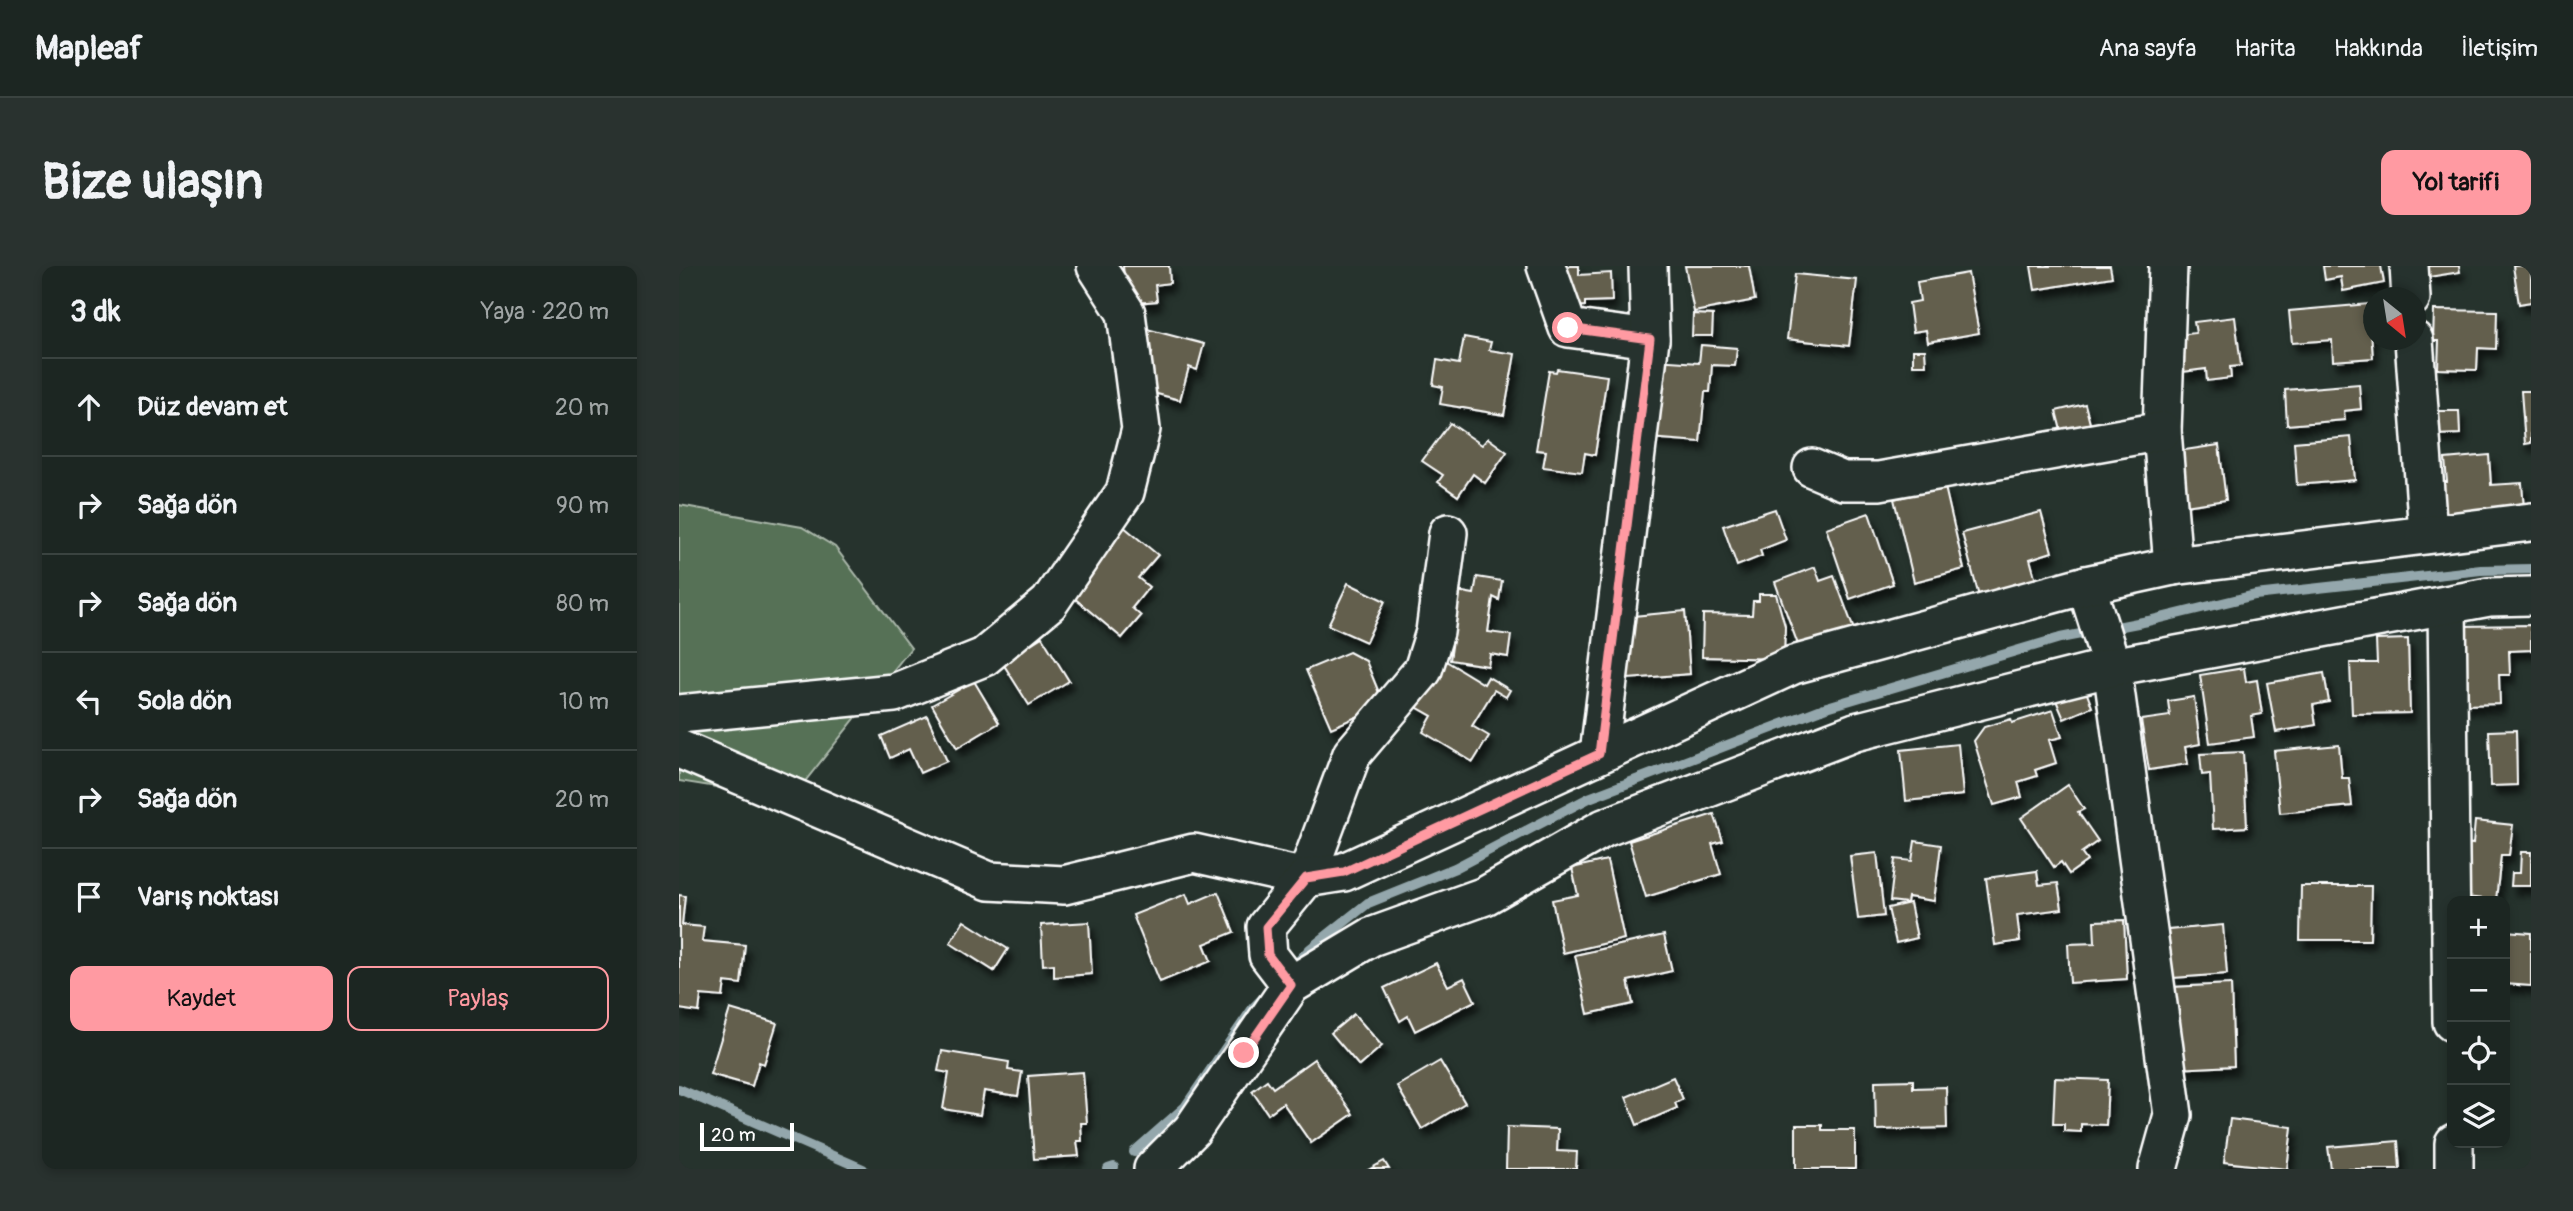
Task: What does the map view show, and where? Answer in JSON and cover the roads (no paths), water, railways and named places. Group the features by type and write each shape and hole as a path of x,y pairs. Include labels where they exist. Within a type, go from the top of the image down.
{"street":[{"path":"679,714 894,693 984,657 1049,603 1125,492 1141,429 1126,313 1095,266"},
{"path":"1546,266 1568,328 1650,339"},
{"path":"1599,754 1650,339 1648,266"},
{"path":"2168,266 2162,431 2173,566"},
{"path":"2409,266 2410,287"},
{"path":"2415,350 2428,534"},
{"path":"1812,468 1843,481 1879,481 2162,431"},
{"path":"1153,1169 1192,1130 1285,977 1371,937 1485,896 1604,828 1855,732 2100,628 2173,566 2531,522"},
{"path":"1285,977 1268,955 1266,927 1306,878 1352,754 1423,670 1435,632 1448,533"},
{"path":"679,748 989,881 1064,885 1194,853 1306,878 1344,872 1793,665 2100,628 2447,605 2489,597 2531,596"},
{"path":"2447,605 2451,959"},
{"path":"2100,628 2173,1115 2158,1169"},
{"path":"2454,1148 2454,1169"}],"waterway":[{"path":"1295,965 1310,949 1368,903 1455,868 1589,798 1827,707 2060,638 2148,621 2255,595 2481,570 2531,569"},
{"path":"1134,1152 1185,1107 1253,1008 1263,998"},
{"path":"679,1089 863,1169"},
{"path":"1108,1169 1114,1167"}]}
